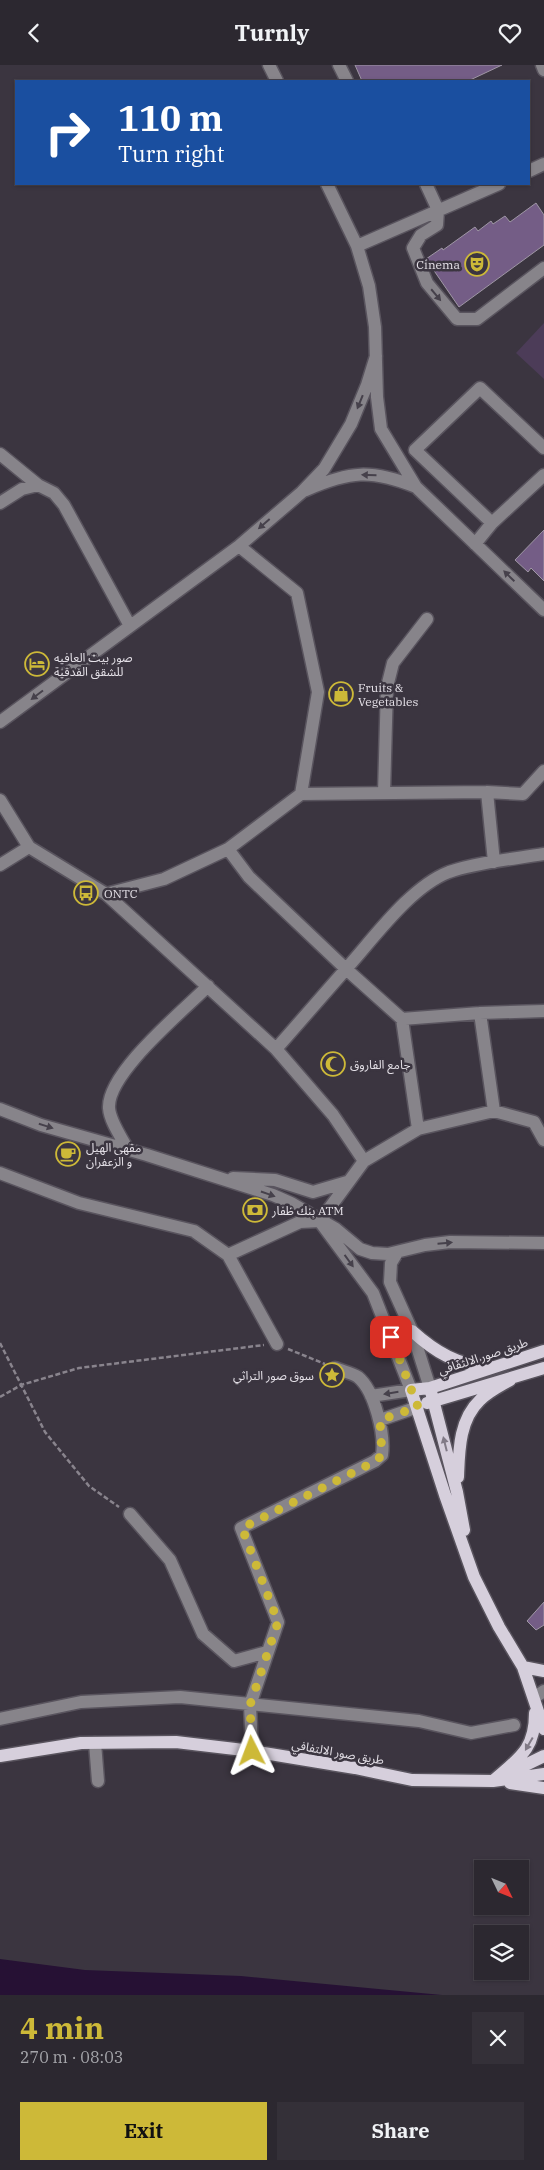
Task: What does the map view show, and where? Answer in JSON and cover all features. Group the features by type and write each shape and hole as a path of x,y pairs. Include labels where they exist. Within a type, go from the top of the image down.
{"main road":[{"path":"412,1331 431,1347 462,1363 477,1366 506,1363"},
{"name":"طريق صور الالتفافي","path":"544,1351 430,1388 411,1390 474,1577 499,1627 539,1694 544,1729"},
{"path":"418,1407 544,1368"},
{"path":"458,1492 459,1443 467,1421 479,1401 510,1380"},
{"name":"طريق صور الالتفافي","path":"430,1388 458,1492 468,1560"},
{"path":"523,1667 544,1671"},
{"path":"493,1781 518,1759 530,1745 535,1731 539,1694"},
{"name":"طريق صور الالتفافي","path":"0,1756 81,1743 176,1742 252,1751 355,1768 412,1780 493,1781 544,1774"},
{"name":"طريق صور الالتفافي","path":"493,1781 544,1756"},
{"path":"493,1781 544,1788"}],"street":[{"path":"269,65 277,80"},
{"path":"339,65 346,80"},
{"path":"542,65 544,70"},
{"path":"530,171 544,165"},
{"path":"327,185 357,246 369,286 376,327 377,397 380,429 416,487 544,610"},
{"path":"426,185 438,210 437,225 421,235 413,248 426,283 457,319 477,319 544,268"},
{"path":"357,246 497,185"},
{"path":"0,722 239,546 302,492 324,469 351,423 367,385 376,356"},
{"path":"492,523 415,450 480,388 544,448"},
{"path":"0,454 38,485 54,493 64,505 130,626"},
{"path":"302,492 335,478 367,474 393,478 416,487"},
{"path":"475,544 492,523 544,475"},
{"path":"0,503 22,489 38,485"},
{"path":"239,546 297,593 318,692 301,794"},
{"path":"384,793 387,687 393,663 427,619"},
{"path":"106,894 164,879 228,849 301,794 488,792 523,794 544,771"},
{"path":"488,792 494,862"},
{"path":"0,800 29,847 106,894 276,1049 333,1115 364,1161"},
{"path":"0,865 29,847"},
{"path":"228,849 249,877 402,1019 418,1129"},
{"path":"276,1049 410,896 449,873 494,862 544,854"},
{"path":"128,1150 109,1109 112,1091 121,1074 132,1061 208,986"},
{"path":"402,1019 480,1013 544,1011"},
{"path":"480,1013 494,1111"},
{"path":"0,1109 40,1125 128,1150 291,1203 336,1229 353,1245 365,1252 380,1255 450,1242 544,1243"},
{"path":"320,1221 364,1161 418,1129 494,1111 534,1122 544,1140"},
{"path":"0,1173 79,1203 194,1231 228,1255 277,1344"},
{"path":"218,1178 275,1180 313,1192 347,1182"},
{"path":"228,1255 300,1222 320,1221"},
{"path":"320,1221 373,1293 411,1390 371,1396"},
{"path":"397,1253 392,1263 390,1282 412,1331 430,1388"},
{"path":"252,1751 250,1705 278,1622 242,1528 376,1461 382,1455 380,1420 371,1396 358,1377 335,1368"},
{"path":"380,1420 418,1407"},
{"path":"130,1514 170,1560 203,1635 234,1661 267,1652"},
{"path":"0,1719 81,1703 180,1697 419,1721 471,1733 514,1725"},
{"path":"95,1743 98,1781"}],"path":[{"path":"0,1343 46,1432 89,1487 130,1514"},
{"path":"0,1397 21,1385 79,1368 277,1344 335,1368"}],"shaded area":[{"path":"544,323 544,379 516,353"},
{"path":"0,1959 85,1970 241,1976 442,1995 0,1995"}],"building":[{"path":"355,65 502,65 470,80 362,80"},
{"path":"536,203 544,215 544,245 459,307 426,259 442,248 443,250 475,227 478,231 491,221 493,224 505,216 510,222"},
{"path":"544,530 544,581 531,568 528,572 515,560"},
{"path":"544,1602 544,1625 536,1630 527,1621"}],"place":[{"name":"Cinema","path":"477,264"},
{"name":"صور بيت العافيه للشقق الفدقية","path":"37,664"},
{"name":"Fruits & Vegetables","path":"341,694"},
{"name":"ONTC","path":"86,893"},
{"name":"جامع الفاروق","path":"333,1064"},
{"name":"مقهى الهيل و الزعفران","path":"68,1154"},
{"name":"بنك ظفار ATM","path":"255,1210"},
{"name":"سوق صور التراثي","path":"332,1375"}],"route":[{"path":"252,1751 250,1705 278,1622 242,1528 376,1461 382,1455 380,1420 418,1407 391,1337"}]}
